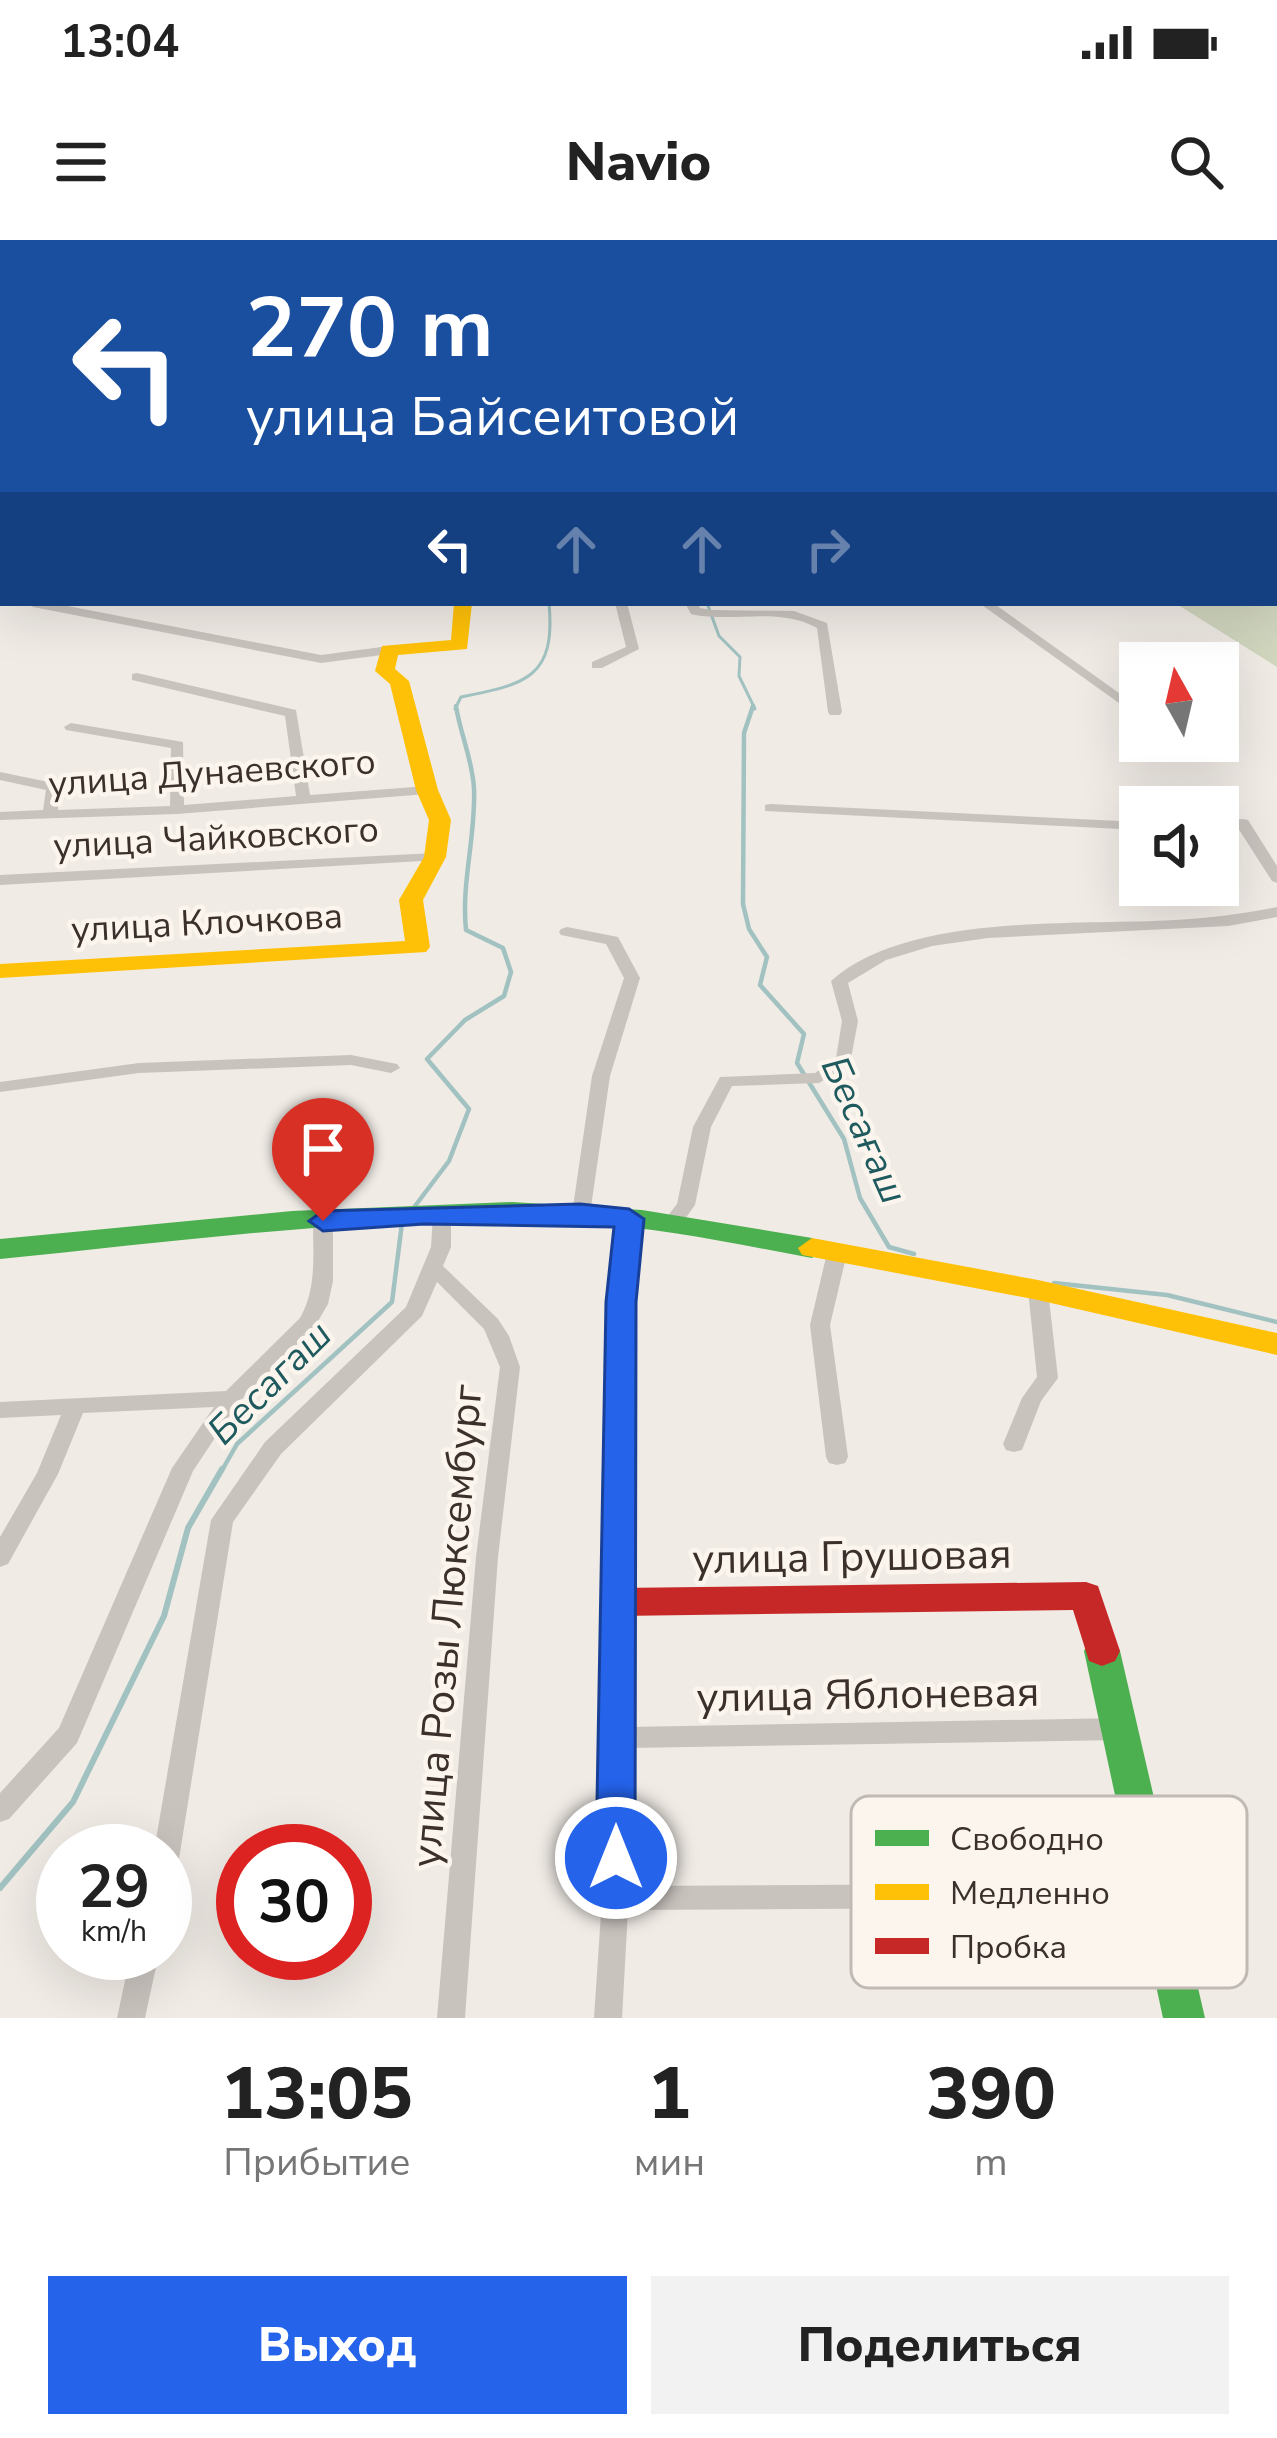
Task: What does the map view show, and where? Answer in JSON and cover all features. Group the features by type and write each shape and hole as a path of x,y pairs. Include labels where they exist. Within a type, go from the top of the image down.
{"street":[{"path":"48,606 321,659 460,645 463,606"},
{"path":"597,664 633,649 622,606"},
{"path":"989,606 1119,698"},
{"path":"693,607 813,619 824,626 836,712"},
{"path":"389,650 386,671 399,681 427,790 440,820 435,857"},
{"path":"137,677 291,712 304,800"},
{"path":"71,727 178,745 177,810"},
{"path":"0,776 53,787 50,814"},
{"name":"улица Дунаевского","path":"0,816 177,810 427,790"},
{"path":"770,808 1119,825"},
{"path":"1239,823 1277,878"},
{"name":"улица Чайковского","path":"0,880 435,857"},
{"name":"улица Клочкова","path":"0,971 418,947 410,900 435,857"},
{"path":"674,1222 686,1205 702,1127 726,1081 819,1078 844,1060 850,1022 839,981 861,962 951,939 1048,929 1242,921 1277,912"},
{"path":"567,932 612,940 632,978 601,1076 580,1214"},
{"path":"0,1087 139,1068 351,1060 391,1068"},
{"path":"0,1250 383,1215 580,1214 674,1222 1038,1290 1277,1344"},
{"path":"172,1824 222,1520 273,1448 415,1311 434,1270 433,1215"},
{"path":"608,2018 615,1898 621,1302 629,1219"},
{"path":"0,1811 68,1735 183,1468 231,1398 307,1323 318,1304 323,1281 323,1221"},
{"path":"837,1253 820,1325 837,1457"},
{"name":"улица Розы Люксембург","path":"434,1270 491,1322 504,1340 510,1367 487,1557 451,2018"},
{"path":"1014,1444 1032,1398 1048,1378 1038,1290"},
{"path":"0,1410 231,1398"},
{"path":"0,1558 46,1474 76,1405"},
{"name":"улица Грушовая","path":"618,1602 1086,1596 1120,1730"},
{"path":"1120,1730 1136,1796"},
{"name":"улица Яблоневая","path":"616,1738 1120,1730"},
{"path":"615,1898 851,1897"},
{"path":"131,2018 140,1980"},
{"path":"1178,1988 1184,2018"}],"green space":[{"path":"1180,606 1277,606 1277,667"}],"waterway":[{"name":"Бесагаш","path":"456,707 461,697 503,687 532,673 547,647 549,606"},
{"name":"Бесағаш","path":"708,606 719,636 740,657 739,676 755,709"},
{"name":"Бесағаш","path":"753,706 744,733 743,904 749,929 767,957 760,985 804,1034 797,1063 844,1139 860,1198 889,1247 914,1254"},
{"name":"Бесагаш","path":"412,1210 449,1161 469,1109 427,1059 465,1020 504,996 511,972 503,948 466,930 474,788 456,707"},
{"name":"Бесагаш","path":"221,1472 237,1444 392,1302 402,1223"},
{"name":"Бесағаш","path":"1054,1283 1167,1295 1277,1322"},
{"name":"Бесагаш","path":"0,1888 73,1802 164,1616 188,1528 222,1469"}],"traffic: fast":[{"path":"0,1249 366,1215 512,1211 642,1219 812,1248"},
{"path":"1102,1651 1134,1796"},
{"path":"1177,1988 1184,2018"}],"traffic: slow":[{"path":"0,971 418,947 411,900 435,857 440,820 427,790 399,681 385,671 389,650 460,645 463,606"},
{"path":"812,1248 1038,1290 1277,1344"}],"traffic: jam":[{"path":"618,1602 1086,1596 1102,1651"}],"route":[{"path":"323,1221 383,1215 580,1214 629,1219 621,1302 616,1858"}]}
